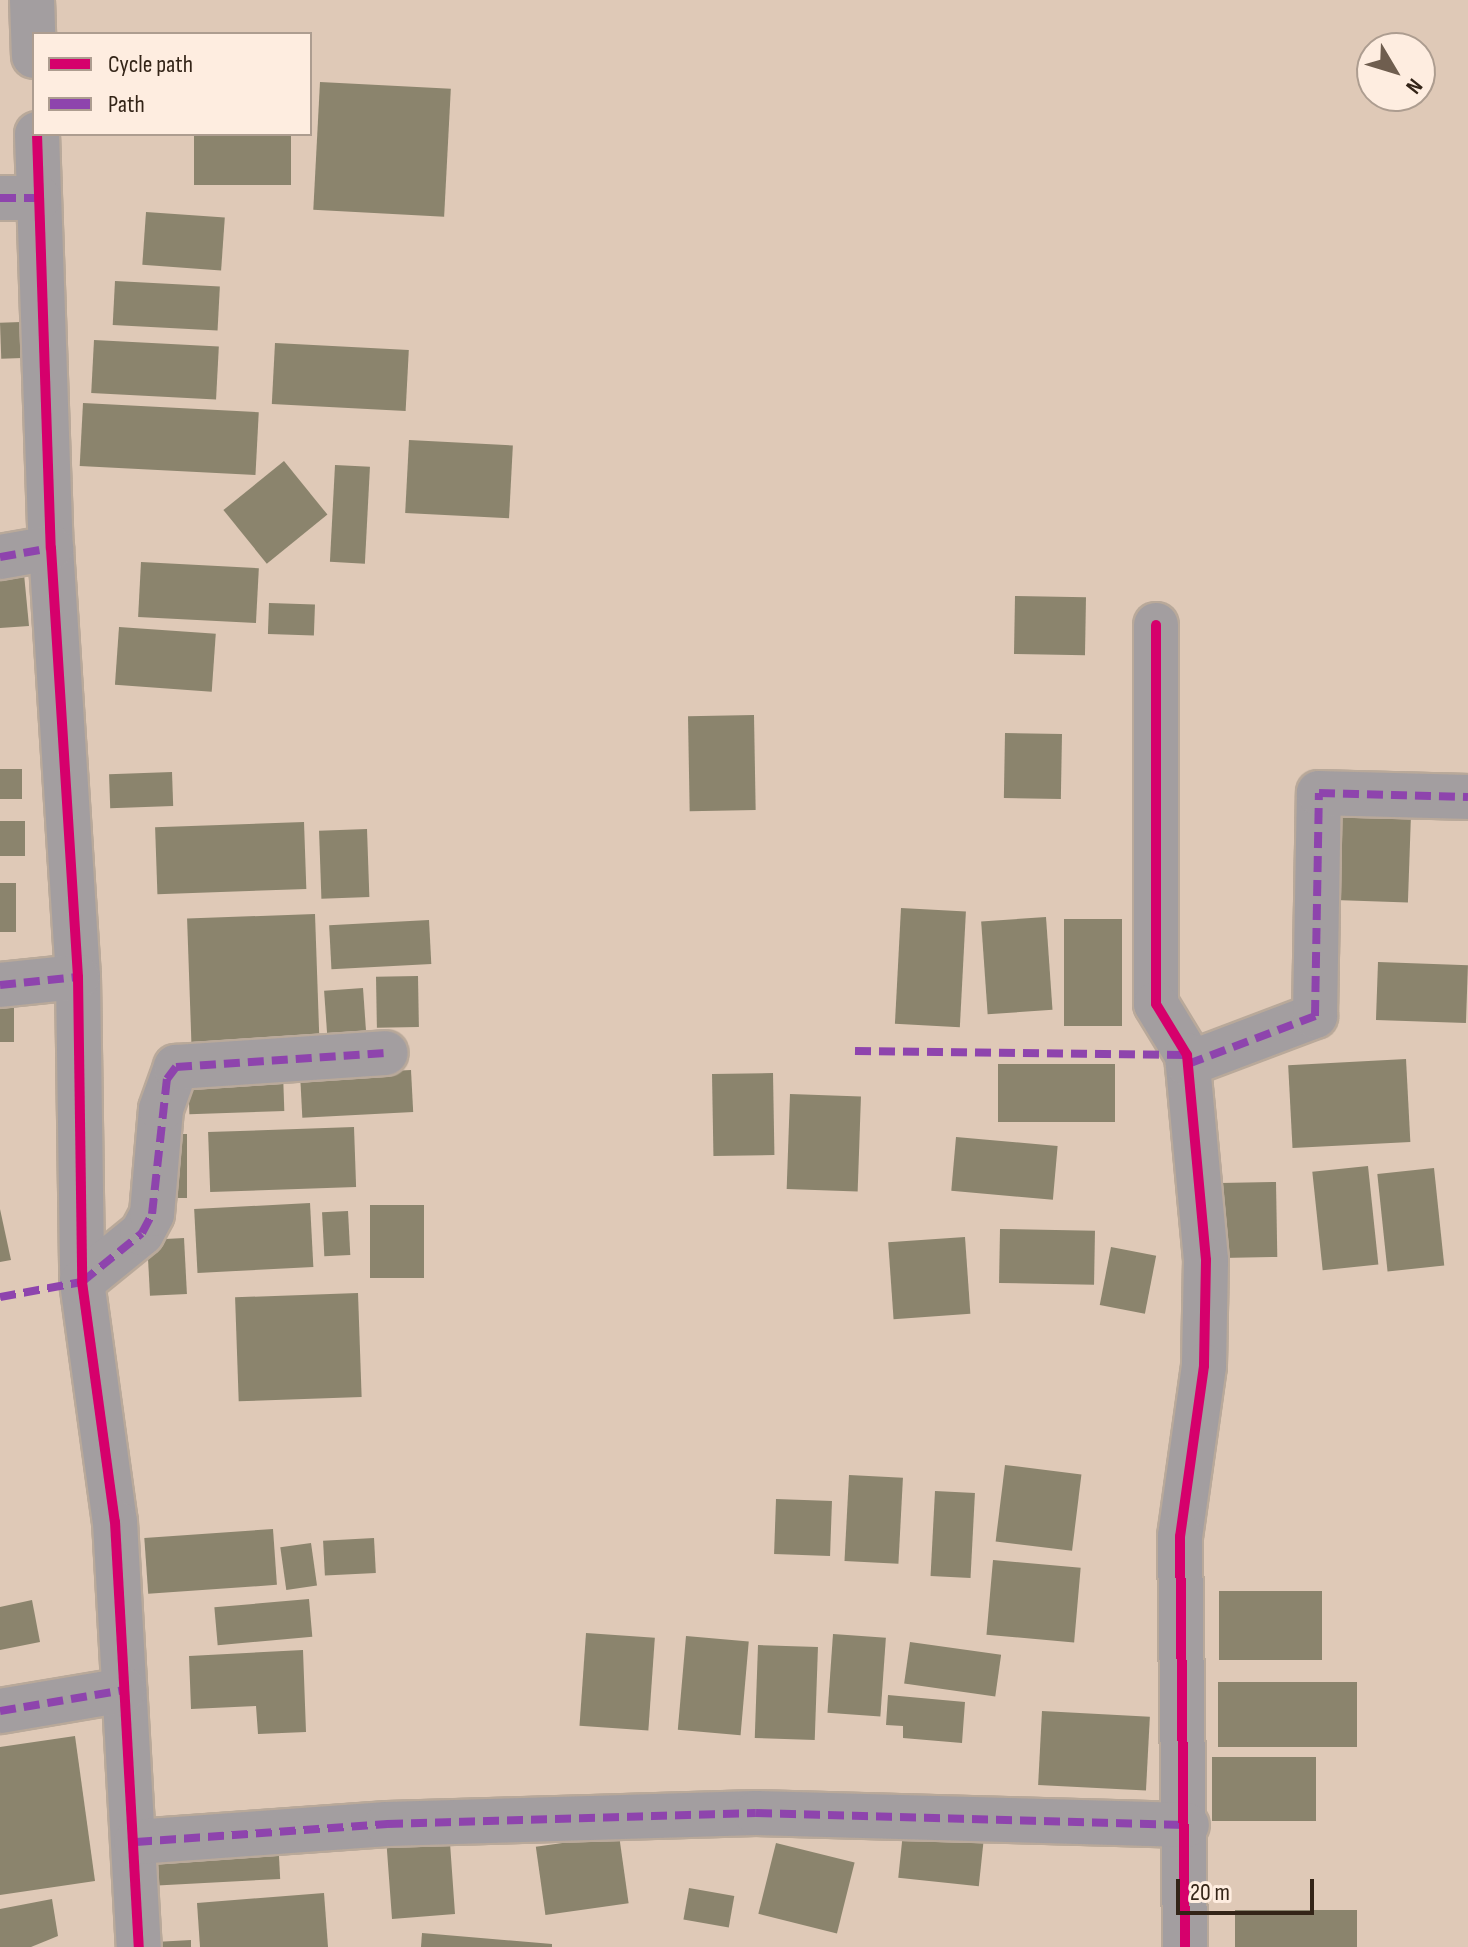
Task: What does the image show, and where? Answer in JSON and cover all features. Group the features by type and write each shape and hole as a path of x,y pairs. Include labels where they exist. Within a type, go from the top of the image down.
{"street":[{"path":"32,0 33,32"},
{"path":"36,136 19,198 51,548 78,977 82,1282 115,1522 136,1842 139,1947"},
{"path":"0,557 51,548"},
{"path":"1156,625 1156,1004 1188,1064 1206,1260 1204,1366 1180,1536 1187,1825 1185,1947"},
{"path":"1188,1064 1315,1016 1319,793 1468,797"},
{"path":"0,985 78,977"},
{"path":"82,1282 142,1233 152,1214 161,1109 176,1067 386,1053"},
{"path":"0,1711 124,1690"},
{"path":"136,1842 387,1824 756,1813 1187,1825"}],"building":[{"path":"320,82 451,89 444,217 313,210"},
{"path":"194,136 291,136 291,185 194,185"},
{"path":"146,212 225,218 221,270 142,265"},
{"path":"115,281 220,286 218,330 113,325"},
{"path":"21,322 22,358 1,359 0,323"},
{"path":"94,340 219,347 216,399 91,393"},
{"path":"275,343 409,350 406,411 272,404"},
{"path":"83,403 259,412 255,475 80,466"},
{"path":"409,440 513,445 509,518 405,513"},
{"path":"284,461 327,515 267,564 223,510"},
{"path":"335,465 370,467 365,564 330,562"},
{"path":"141,562 259,568 256,623 138,617"},
{"path":"24,574 29,626 0,628 0,577"},
{"path":"1015,596 1086,597 1085,655 1014,654"},
{"path":"269,603 315,605 314,636 268,634"},
{"path":"119,627 216,634 212,692 115,685"},
{"path":"754,715 756,810 690,811 688,716"},
{"path":"1005,733 1062,734 1061,799 1004,798"},
{"path":"0,769 22,769 22,799 0,799"},
{"path":"172,772 173,806 110,808 109,774"},
{"path":"1338,813 1411,816 1408,902 1335,900"},
{"path":"0,821 25,821 25,856 0,856"},
{"path":"304,822 306,889 157,894 155,827"},
{"path":"367,829 369,897 321,899 319,831"},
{"path":"0,883 16,883 16,932 0,932"},
{"path":"901,908 966,911 960,1027 895,1024"},
{"path":"315,914 319,1040 191,1044 187,918"},
{"path":"1046,917 1052,1010 988,1014 981,922"},
{"path":"1064,919 1122,919 1122,1026 1064,1026"},
{"path":"429,920 431,964 331,969 329,925"},
{"path":"1378,962 1468,965 1466,1023 1376,1020"},
{"path":"418,976 419,1027 377,1028 376,977"},
{"path":"363,988 366,1034 327,1037 324,991"},
{"path":"0,1000 14,1000 14,1042 0,1042"},
{"path":"1406,1059 1410,1142 1293,1148 1288,1065"},
{"path":"998,1064 1115,1064 1115,1122 998,1122"},
{"path":"411,1070 413,1112 302,1118 300,1076"},
{"path":"283,1073 284,1111 189,1114 188,1076"},
{"path":"773,1073 774,1155 713,1156 712,1074"},
{"path":"790,1094 861,1096 858,1191 787,1189"},
{"path":"354,1127 356,1187 210,1192 208,1132"},
{"path":"167,1134 187,1134 187,1198 167,1198"},
{"path":"956,1137 1058,1146 1053,1200 951,1191"},
{"path":"1368,1166 1378,1264 1323,1270 1312,1172"},
{"path":"1434,1168 1444,1265 1388,1271 1377,1174"},
{"path":"1276,1182 1277,1257 1221,1258 1220,1183"},
{"path":"310,1203 313,1267 198,1273 194,1209"},
{"path":"370,1205 424,1205 424,1278 370,1278"},
{"path":"0,1209 11,1260 0,1262"},
{"path":"348,1211 350,1255 324,1256 322,1212"},
{"path":"1000,1229 1095,1231 1094,1285 999,1283"},
{"path":"965,1237 970,1314 894,1319 888,1242"},
{"path":"184,1238 187,1294 150,1296 147,1240"},
{"path":"1111,1247 1156,1256 1145,1314 1100,1305"},
{"path":"358,1293 362,1397 239,1401 235,1297"},
{"path":"1005,1465 1081,1474 1072,1551 996,1541"},
{"path":"849,1475 903,1478 898,1564 844,1561"},
{"path":"935,1491 975,1493 970,1578 931,1576"},
{"path":"776,1499 832,1501 830,1556 774,1554"},
{"path":"273,1529 277,1585 148,1594 144,1538"},
{"path":"374,1538 376,1573 325,1576 323,1541"},
{"path":"311,1543 317,1586 286,1590 280,1547"},
{"path":"993,1560 1081,1568 1074,1642 986,1635"},
{"path":"1219,1591 1322,1591 1322,1660 1219,1660"},
{"path":"309,1599 312,1637 218,1645 214,1607"},
{"path":"32,1600 40,1642 0,1650 0,1607"},
{"path":"586,1633 655,1638 648,1731 580,1726"},
{"path":"833,1634 886,1638 880,1717 827,1713"},
{"path":"686,1636 749,1641 741,1735 678,1730"},
{"path":"910,1642 1001,1655 995,1696 904,1684"},
{"path":"758,1645 818,1647 815,1740 755,1738"},
{"path":"303,1650 306,1732 258,1734 256,1706 191,1709 189,1656"},
{"path":"1218,1682 1357,1682 1357,1747 1218,1747"},
{"path":"888,1695 965,1702 962,1743 903,1738 903,1726 886,1725"},
{"path":"1042,1711 1150,1717 1146,1791 1038,1785"},
{"path":"75,1736 95,1881 0,1895 0,1747"},
{"path":"1212,1757 1316,1757 1316,1821 1212,1821"},
{"path":"904,1823 985,1831 979,1886 898,1878"},
{"path":"436,1833 437,1845 450,1843 455,1914 392,1919 386,1837"},
{"path":"619,1835 629,1903 545,1915 536,1847"},
{"path":"278,1837 280,1879 157,1885 155,1843"},
{"path":"776,1843 855,1863 837,1933 758,1914"},
{"path":"689,1888 734,1896 729,1928 683,1920"},
{"path":"324,1893 328,1947 200,1947 197,1903"},
{"path":"52,1899 58,1936 31,1947 0,1947 0,1909"},
{"path":"1235,1910 1357,1910 1357,1947 1235,1947"},
{"path":"422,1933 552,1944 552,1947 421,1947"},
{"path":"191,1940 191,1947 156,1947 155,1942"}],"marked path":[{"path":"0,198 39,198"},
{"path":"0,557 51,548"},
{"path":"1188,1064 1315,1016 1319,793 1468,797"},
{"path":"0,985 78,977"},
{"path":"855,1051 1187,1055"},
{"path":"0,1297 82,1282 142,1233 152,1214 167,1079 176,1067 386,1053"},
{"path":"0,1711 124,1690"},
{"path":"136,1842 387,1824 756,1813 1187,1825"}],"cycle path":[{"path":"37,136 51,548 78,977 82,1282 115,1522 139,1947"},
{"path":"1156,625 1156,1004 1187,1055 1206,1260 1204,1366 1180,1536 1185,1947"}]}
